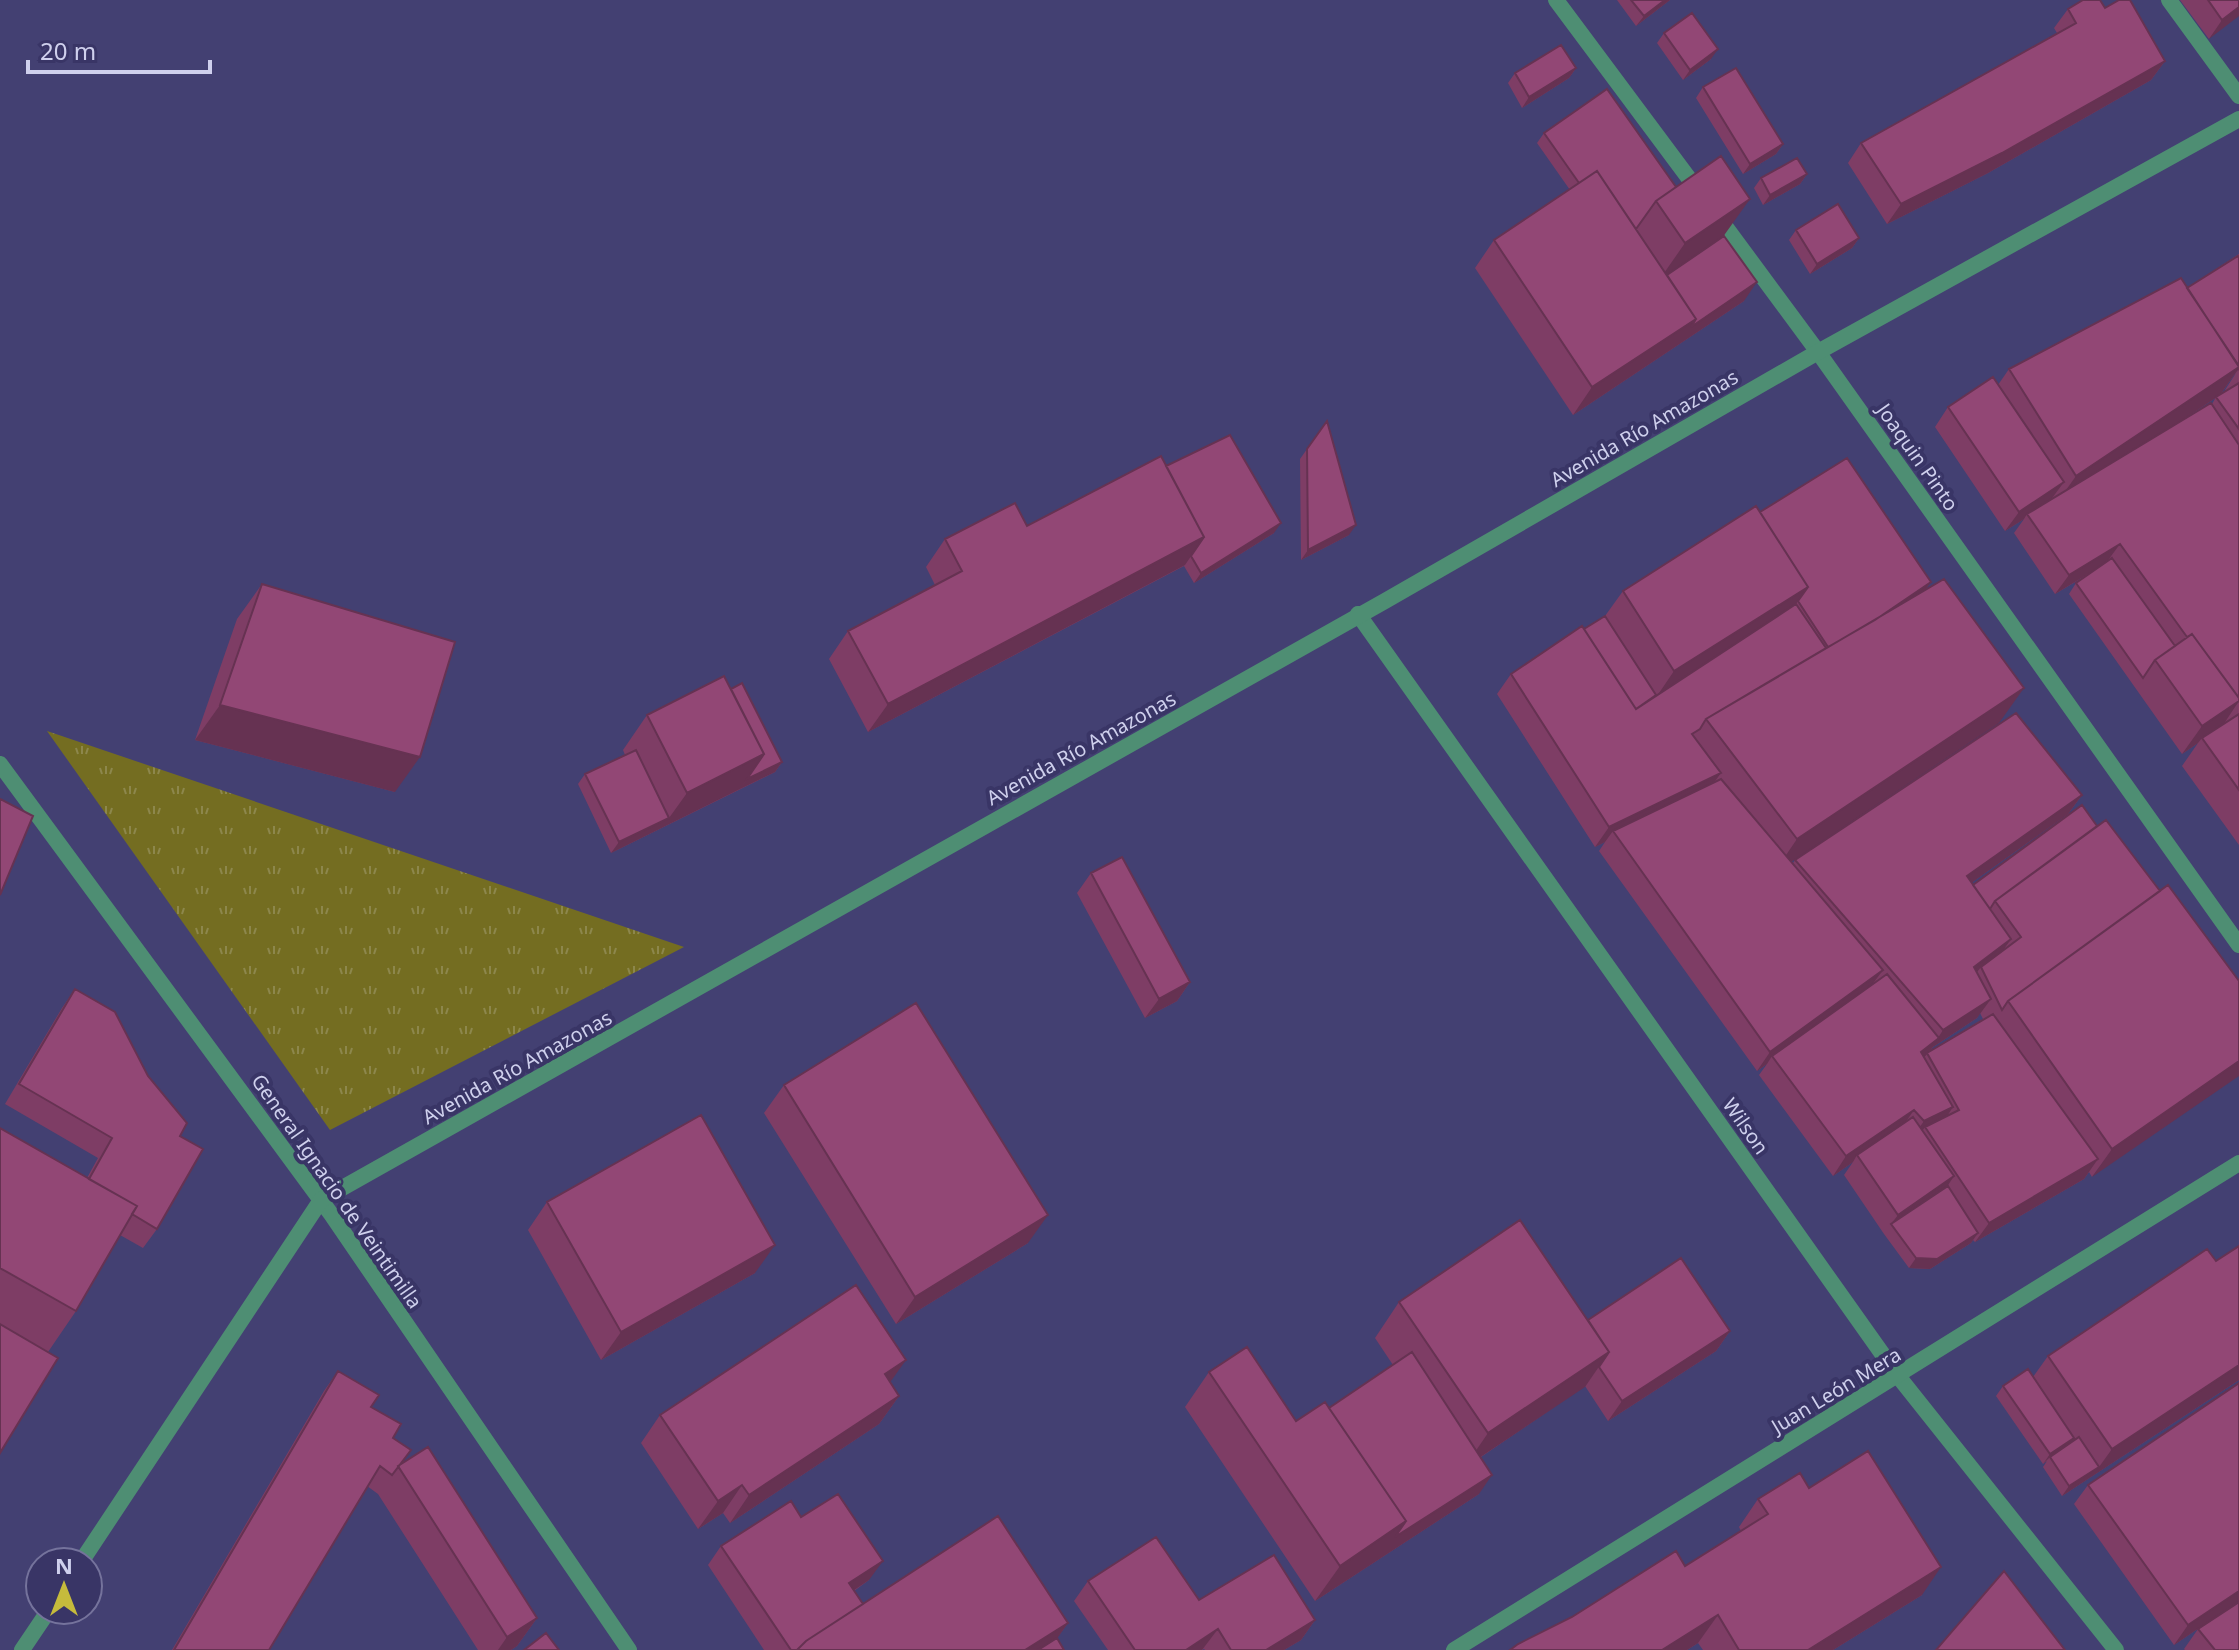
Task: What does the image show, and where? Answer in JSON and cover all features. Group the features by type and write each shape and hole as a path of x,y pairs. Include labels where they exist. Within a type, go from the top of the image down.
{"street":[{"name":"Joaquin Pinto","path":"1556,0 1818,352 2239,945"},
{"path":"2169,0 2239,96"},
{"name":"Avenida Río Amazonas","path":"92,1546 321,1200 1818,352 2239,119"},
{"name":"Wilson","path":"1358,614 1898,1376 2116,1650"},
{"name":"General Ignacio de Veintimilla","path":"0,764 321,1200 629,1650"},
{"name":"Juan León Mera","path":"1454,1650 2239,1163"},
{"path":"22,1650 38,1626"}],"green space":[{"path":"47,731 684,947 330,1130"}],"building":[{"path":"1631,0 1665,0 1644,16"},
{"path":"2083,0 2100,0 2105,8 2119,0 2130,0 2165,61 2002,153 1901,204 1861,143 2076,23 2068,9"},
{"path":"2208,0 2239,0 2239,7 2222,20"},
{"path":"1692,13 1718,49 1690,70 1664,33"},
{"path":"1561,45 1576,68 1529,97 1515,73"},
{"path":"1736,68 1783,144 1750,164 1703,87"},
{"path":"1607,89 1676,187 1656,201 1636,229 1597,171 1579,183 1544,133"},
{"path":"1721,156 1750,199 1685,243 1656,201"},
{"path":"1797,158 1807,174 1770,195 1761,178"},
{"path":"1597,171 1696,319 1592,387 1494,240"},
{"path":"1838,204 1859,238 1817,264 1796,230"},
{"path":"1724,236 1757,282 1691,327 1696,319 1667,275"},
{"path":"2239,258 2239,366 2187,288"},
{"path":"2181,278 2239,367 2076,476 2009,369"},
{"path":"1993,377 2064,482 2019,512 1948,407"},
{"path":"2239,383 2239,429 2216,397"},
{"path":"2211,403 2239,445 2239,698 2192,634 2187,637 2120,544 2069,575 2027,514"},
{"path":"1327,421 1356,525 1308,550 1307,449"},
{"path":"1230,435 1281,523 1201,573 1191,556 1204,537 1166,466"},
{"path":"1161,456 1204,537 888,704 848,631 962,571 945,539 1015,503 1027,526"},
{"path":"1847,458 1931,582 1828,647 1798,601 1808,587 1760,512"},
{"path":"1756,506 1808,587 1674,671 1623,591"},
{"path":"2112,558 2175,646 2155,660 2143,678 2076,583"},
{"path":"1944,579 2024,688 1797,839 1706,719"},
{"path":"262,584 455,642 420,757 220,705"},
{"path":"1796,604 1826,648 1706,719 1700,729 1692,734 1721,773 1609,827 1511,674 1582,626 1636,709"},
{"path":"1605,616 1656,695 1636,709 1584,629"},
{"path":"2192,634 2239,698 2202,726 2155,660"},
{"path":"724,676 764,754 687,793 647,715"},
{"path":"742,683 782,762 747,779 764,754 731,689"},
{"path":"2016,713 2082,795 1967,876 2011,939 1974,967 1991,999 1943,1030 1795,860"},
{"path":"2239,714 2239,790 2202,738"},
{"path":"636,750 669,818 619,842 585,774"},
{"path":"1721,779 1883,970 1770,1052 1613,831"},
{"path":"0,799 33,816 0,895"},
{"path":"2082,805 2097,826 1995,901 1990,909 1973,885"},
{"path":"2106,820 2160,891 2008,1001 2002,1010 1981,967 2021,937 1995,901"},
{"path":"1122,857 1190,982 1159,999 1091,873"},
{"path":"2168,885 2239,981 2239,1061 2112,1149 2008,1001"},
{"path":"1887,974 1939,1038 1921,1052 1953,1107 1924,1121 1914,1110 1846,1156 1772,1056"},
{"path":"75,989 115,1012 148,1076 187,1123 180,1136 203,1149 157,1229 132,1214 137,1206 89,1179 112,1138 19,1084"},
{"path":"916,1003 1048,1215 915,1297 784,1085"},
{"path":"1993,1014 2098,1159 1989,1223 1925,1127 1959,1110 1927,1053"},
{"path":"701,1115 775,1245 621,1332 547,1202"},
{"path":"1913,1117 1954,1176 1898,1215 1857,1155"},
{"path":"0,1128 137,1206 76,1311 0,1268"},
{"path":"1948,1186 1978,1233 1937,1259 1916,1258 1891,1224"},
{"path":"1520,1220 1609,1352 1488,1433 1399,1302"},
{"path":"2239,1246 2239,1365 2112,1449 2048,1356 2207,1249 2216,1261"},
{"path":"1681,1258 1730,1331 1622,1401 1599,1367 1609,1352 1588,1320"},
{"path":"856,1285 906,1360 885,1374 899,1396 749,1495 742,1485 718,1501 660,1415"},
{"path":"0,1324 58,1358 0,1453"},
{"path":"1247,1347 1296,1421 1325,1402 1406,1521 1340,1566 1209,1372"},
{"path":"1412,1352 1492,1475 1395,1537 1406,1521 1329,1408"},
{"path":"2028,1369 2074,1438 2050,1454 2003,1386"},
{"path":"338,1371 379,1395 371,1407 401,1424 393,1438 411,1450 392,1475 380,1466 269,1650 174,1650"},
{"path":"2239,1383 2239,1591 2188,1625 2088,1485"},
{"path":"2079,1437 2099,1467 2069,1486 2050,1457"},
{"path":"428,1447 537,1618 507,1637 398,1466"},
{"path":"1868,1451 1941,1567 1808,1650 1739,1650 1718,1615 1662,1650 1510,1650 1572,1617 1676,1551 1685,1566 1768,1514 1758,1499 1800,1473 1809,1488"},
{"path":"838,1494 883,1561 849,1583 863,1604 797,1650 791,1650 721,1546 791,1501 801,1517"},
{"path":"998,1516 1068,1623 1025,1650 797,1650 806,1641"},
{"path":"1156,1537 1199,1600 1274,1555 1315,1620 1266,1650 1231,1650 1218,1629 1186,1650 1135,1650 1088,1581"},
{"path":"2004,1571 2065,1650 1936,1650"},
{"path":"2239,1602 2239,1650 2215,1650 2198,1629"},
{"path":"546,1633 559,1650 524,1650"},
{"path":"1057,1638 1064,1650 1038,1650"}]}
